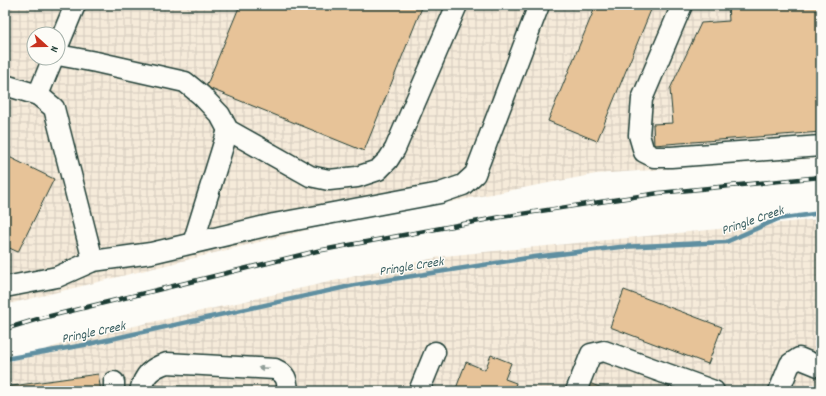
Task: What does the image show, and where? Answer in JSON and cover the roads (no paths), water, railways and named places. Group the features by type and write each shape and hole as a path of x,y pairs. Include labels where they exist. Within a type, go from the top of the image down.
{"lane":[{"path":"66,27 75,5"},
{"path":"66,56 185,82 201,95 220,115 228,130 310,176 329,180 357,177 378,170 388,160 395,149 457,5"},
{"path":"5,287 56,277 93,262 151,253 274,224 440,193 463,185 475,174 539,5"},
{"path":"682,5 642,99 639,135 644,152 654,157 671,157 821,146"},
{"path":"38,95 50,66"},
{"path":"5,85 38,95 54,108 93,262"},
{"path":"193,243 228,130"},
{"path":"576,391 591,354 604,351 714,391"},
{"path":"419,391 435,352"},
{"path":"779,391 790,364 799,358 821,367"},
{"path":"140,391 143,380 148,371 156,366 167,364 275,369 284,373 288,391"}],"waterway":[{"name":"Pringle Creek","path":"5,359 84,345 355,285 534,257 620,247 726,242 778,219 821,213"}],"railway":[{"path":"5,329 38,319 317,251 501,217 659,193 821,177"}]}
